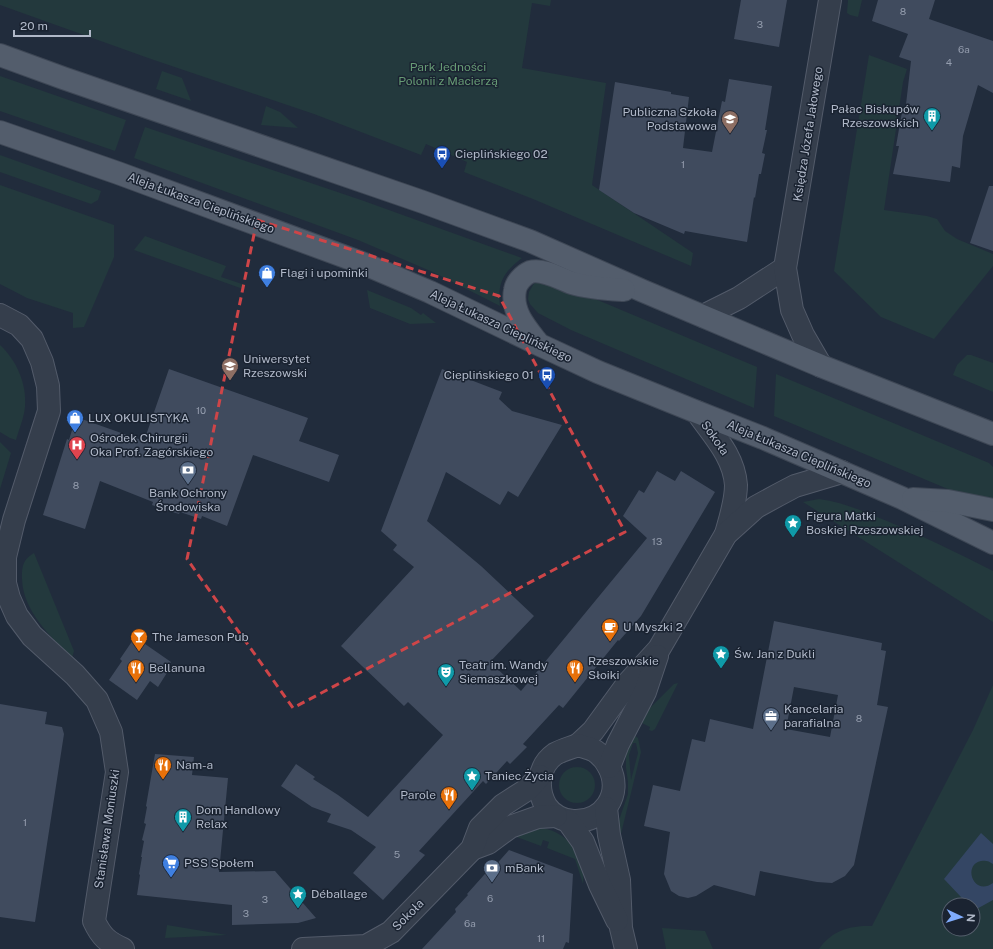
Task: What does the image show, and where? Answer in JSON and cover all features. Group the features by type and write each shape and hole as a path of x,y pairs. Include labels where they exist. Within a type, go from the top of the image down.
{"main road":[{"path":"0,55 70,81 423,202 530,241 643,292 822,366 921,404 991,435"},
{"name":"Aleja Łukasza Cieplińskiego","path":"0,132 118,173 362,263 430,292 540,346 598,372 763,438 902,498 993,543"},
{"path":"540,346 523,325 514,305 515,288 521,278 531,272 545,273 572,283 643,292"},
{"path":"902,498 948,501 993,510"}],"street":[{"name":"Księdza Józefa Jałowego","path":"822,366 803,335 792,310 785,268 830,0"},
{"path":"703,316 753,290 785,268"},
{"name":"Stanisława Moniuszki","path":"0,315 19,325 32,339 42,362 48,386 49,411 16,515 5,557 5,583 9,598 17,616 32,636 74,675 97,700 111,732 117,772 94,921 100,933 115,947"},
{"name":"Sokoła","path":"578,745 593,731 628,683 659,649 726,534 736,486 734,471 729,456 697,412"},
{"name":"Sokoła","path":"726,534 756,507 778,495 795,486 842,472"},
{"name":"Sokoła","path":"609,767 618,744 645,692 659,649"},
{"path":"562,819 584,822 600,814 606,808 612,795 614,783 612,773 606,762 596,752 578,745 554,755 545,765 540,776 540,791 542,800 549,811 562,819 583,842 600,885 621,928"},
{"name":"Sokoła","path":"304,949 366,947 391,932 472,849 480,828 503,805 528,789 540,776"},
{"path":"606,808 609,835 619,880 621,928 626,949"},
{"name":"Sokoła","path":"472,849 488,843 510,827 538,817 562,819"}],"highlighted area":[{"path":"257,220 499,296 625,532 293,708 187,559"}],"green space":[{"name":"Park Jedności Polonii z Macierzą","path":"0,0 551,0 550,6 532,3 522,68 606,83 592,185 693,253 691,266 533,199 464,172 467,162 426,144 421,155 314,114 151,59 0,5"},
{"path":"848,0 862,0 858,17 847,13"},
{"path":"869,55 907,69 903,82 884,210 927,216 937,219 945,231 957,239 993,254 993,266 934,339 881,317 834,271"},
{"path":"162,71 182,78 191,101 156,89"},
{"path":"0,76 126,120 115,151 0,111"},
{"path":"266,106 280,112 298,128 261,125"},
{"path":"145,127 364,201 522,258 506,273 503,278 499,298 500,306 435,273 358,240 134,158"},
{"path":"0,155 101,191 98,200 91,204 0,172"},
{"path":"0,185 114,225 114,257 84,327 73,328 73,313 27,298 0,284"},
{"path":"145,236 226,266 221,277 245,285 243,289 134,250"},
{"path":"550,280 757,367 754,408 571,330 538,313 530,304 528,299 529,292 537,281"},
{"path":"367,290 411,308 421,315 423,313 436,323 410,324 370,308"},
{"path":"0,345 11,358 20,373 24,390 25,407 23,419 16,440 0,432"},
{"path":"967,355 993,363 993,392 953,375 957,365"},
{"path":"776,374 989,463 993,467 993,499 974,500 774,416"},
{"path":"0,442 11,453 0,489"},
{"path":"819,499 845,505 887,521 993,571 993,622 803,502"},
{"path":"34,553 74,651 72,658 47,632 32,612 27,602 22,579 22,570 27,558"},
{"path":"678,683 655,729 652,731 649,730 650,727 642,723 649,709 674,684"},
{"path":"993,685 993,949 819,949 830,937 842,930 857,926 872,926 973,730"},
{"path":"635,736 638,738 641,752 620,838 618,823 628,794 626,752","holes":["633,743 636,743 638,753 631,780 629,755"]},
{"path":"581,767 590,772 594,778 594,792 590,798 581,803 573,803 564,798 560,792 559,781 564,772 570,768"},
{"path":"537,828 547,829 557,833 572,846 578,854 582,864 583,884 575,859 547,848 549,842 543,840 541,846 514,836"},
{"path":"167,925 227,935 165,938"},
{"path":"662,928 705,931 713,949 666,949"}],"water":[{"path":"981,833 993,844 993,864 987,861 981,861 975,864 971,873 973,879 980,886 986,886 993,883 993,900 981,907 981,897 961,897 944,879"}],"building":[{"path":"741,0 787,0 779,47 734,39"},
{"path":"878,0 935,0 929,19 993,41 993,93 978,85 963,136 960,168 952,166 950,182 893,174 899,146 896,146 902,112 905,113 911,61 899,57 908,34 872,21"},
{"path":"729,79 772,86 765,130 767,130 762,153 765,154 761,174 759,174 755,198 754,197 747,242 685,231 684,234 634,213 599,190 615,82 671,92 671,94 689,97 683,148 712,152 722,101 725,102"},
{"path":"989,186 993,186 993,251 970,243"},
{"path":"169,369 308,418 299,441 339,455 329,482 253,455 227,526 202,516 201,519 180,512 179,514 166,510 152,505 153,502 100,481 85,529 43,515 67,439 69,440 76,417 144,441"},
{"path":"442,369 502,392 499,399 512,411 562,425 518,497 508,491 500,505 446,472 427,521 481,566 534,616 490,662 521,691 647,538 623,516 639,490 644,493 657,471 675,481 681,471 715,492 641,616 619,641 618,640 563,708 559,705 523,744 527,747 510,764 507,761 486,784 483,781 419,851 425,855 383,900 353,873 376,847 351,830 327,822 331,814 312,807 281,786 296,764 315,777 313,779 368,817 443,735 408,702 404,706 341,646 414,567 393,550 397,545 381,531"},
{"path":"774,621 882,643 881,650 886,651 877,705 888,707 854,865 845,876 832,883 817,882 760,871 755,896 714,885 696,896 688,898 679,896 671,891 664,874 670,832 644,826 653,785 680,791 692,739 705,742 710,719 753,729","holes":["794,687 838,695 830,737 786,729"]},
{"path":"135,637 171,662 168,666 170,668 158,687 150,681 137,700 109,680 122,661 120,659"},
{"path":"0,704 47,712 45,724 62,727 64,734 35,922 0,917"},
{"name":"Dom Handlowy Relax","path":"155,754 194,757 192,775 228,778 219,872 275,871 316,918 298,923 232,925 232,905 137,895 144,841 142,840 146,824 144,823 146,806"},
{"path":"509,850 573,874 569,943 566,942 563,949 422,949 456,912 455,909 468,895 467,894 492,866 494,867"}],"place":[{"name":"Pałac Biskupów Rzeszowskich","path":"932,131"},
{"name":"Publiczna Szkoła Podstawowa","path":"730,134"},
{"name":"Cieplińskiego 02","path":"442,169"},
{"name":"Flagi i upominki","path":"267,288"},
{"name":"Uniwersytet Rzeszowski","path":"230,381"},
{"name":"Cieplińskiego 01","path":"547,390"},
{"name":"LUX OKULISTYKA","path":"75,433"},
{"name":"Ośrodek Chirurgii Oka Prof. Zagórskiego","path":"77,460"},
{"name":"Bank Ochrony Środowiska","path":"188,485"},
{"name":"Figura Matki Boskiej Rzeszowskiej","path":"793,538"},
{"name":"U Myszki 2","path":"610,642"},
{"name":"The Jameson Pub","path":"139,652"},
{"name":"Św. Jan z Dukli","path":"721,669"},
{"name":"Bellanuna","path":"136,683"},
{"name":"Rzeszowskie Słoiki","path":"575,683"},
{"name":"Teatr im. Wandy Siemaszkowej","path":"446,687"},
{"name":"Kancelaria parafialna","path":"771,731"},
{"name":"Nam-a","path":"163,780"},
{"name":"Taniec Życia","path":"472,791"},
{"name":"Parole","path":"449,810"},
{"name":"Dom Handlowy Relax","path":"183,832"},
{"name":"PSS Społem","path":"171,878"},
{"name":"mBank","path":"492,883"},
{"name":"Déballage","path":"298,909"}]}
